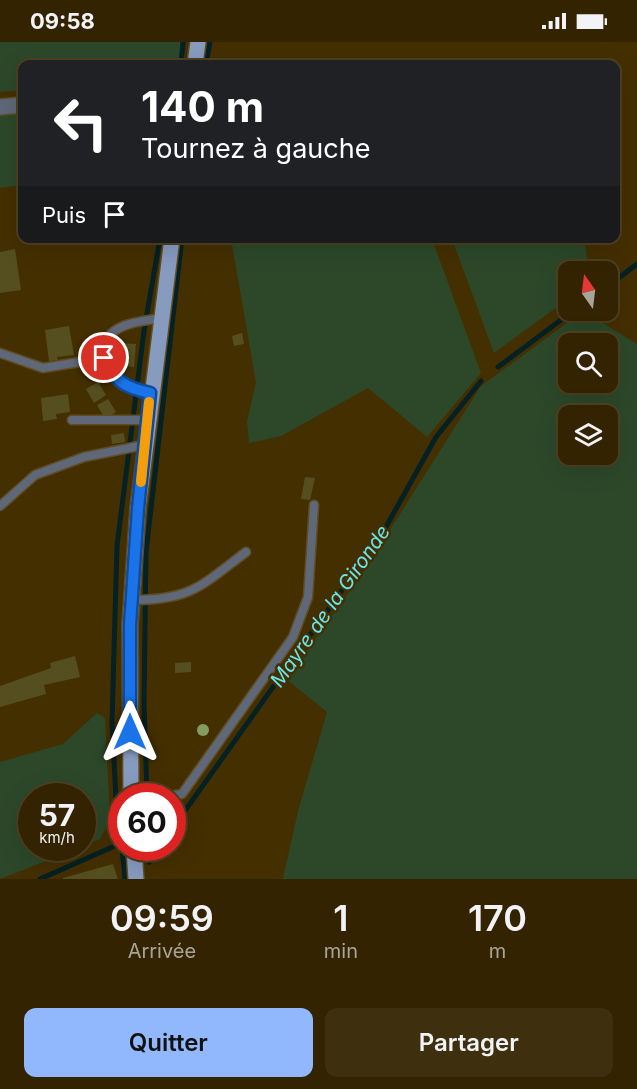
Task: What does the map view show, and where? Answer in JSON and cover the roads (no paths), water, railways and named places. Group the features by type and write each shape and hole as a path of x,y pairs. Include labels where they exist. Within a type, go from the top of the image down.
{"main road":[{"path":"196,60 198,42"},
{"path":"131,783 132,600 144,444 171,243"},
{"path":"135,861 136,879"}],"street":[{"path":"0,107 18,105"}],"lane":[{"path":"150,393 127,387 111,372 104,358 106,342 112,333 128,325 161,318"},
{"path":"0,353 43,368 104,358"},
{"path":"72,420 147,420"},
{"path":"0,506 35,475 84,458 144,444"},
{"path":"186,788 292,637 308,597 314,505"},
{"path":"132,600 163,600 194,591 246,552"}],"waterway":[{"path":"181,60 183,42"},
{"path":"207,60 210,42"},
{"path":"115,783 112,721 117,546 144,331 159,243"},
{"path":"147,783 144,704 146,552 181,243"},
{"name":"Mayre de la Gironde","path":"618,278 637,264"},
{"name":"Mayre de la Gironde","path":"498,367 559,321"},
{"name":"Mayre de la Gironde","path":"186,809 382,534 436,437 481,381"},
{"path":"40,879 108,849"},
{"path":"123,861 125,879"}]}
